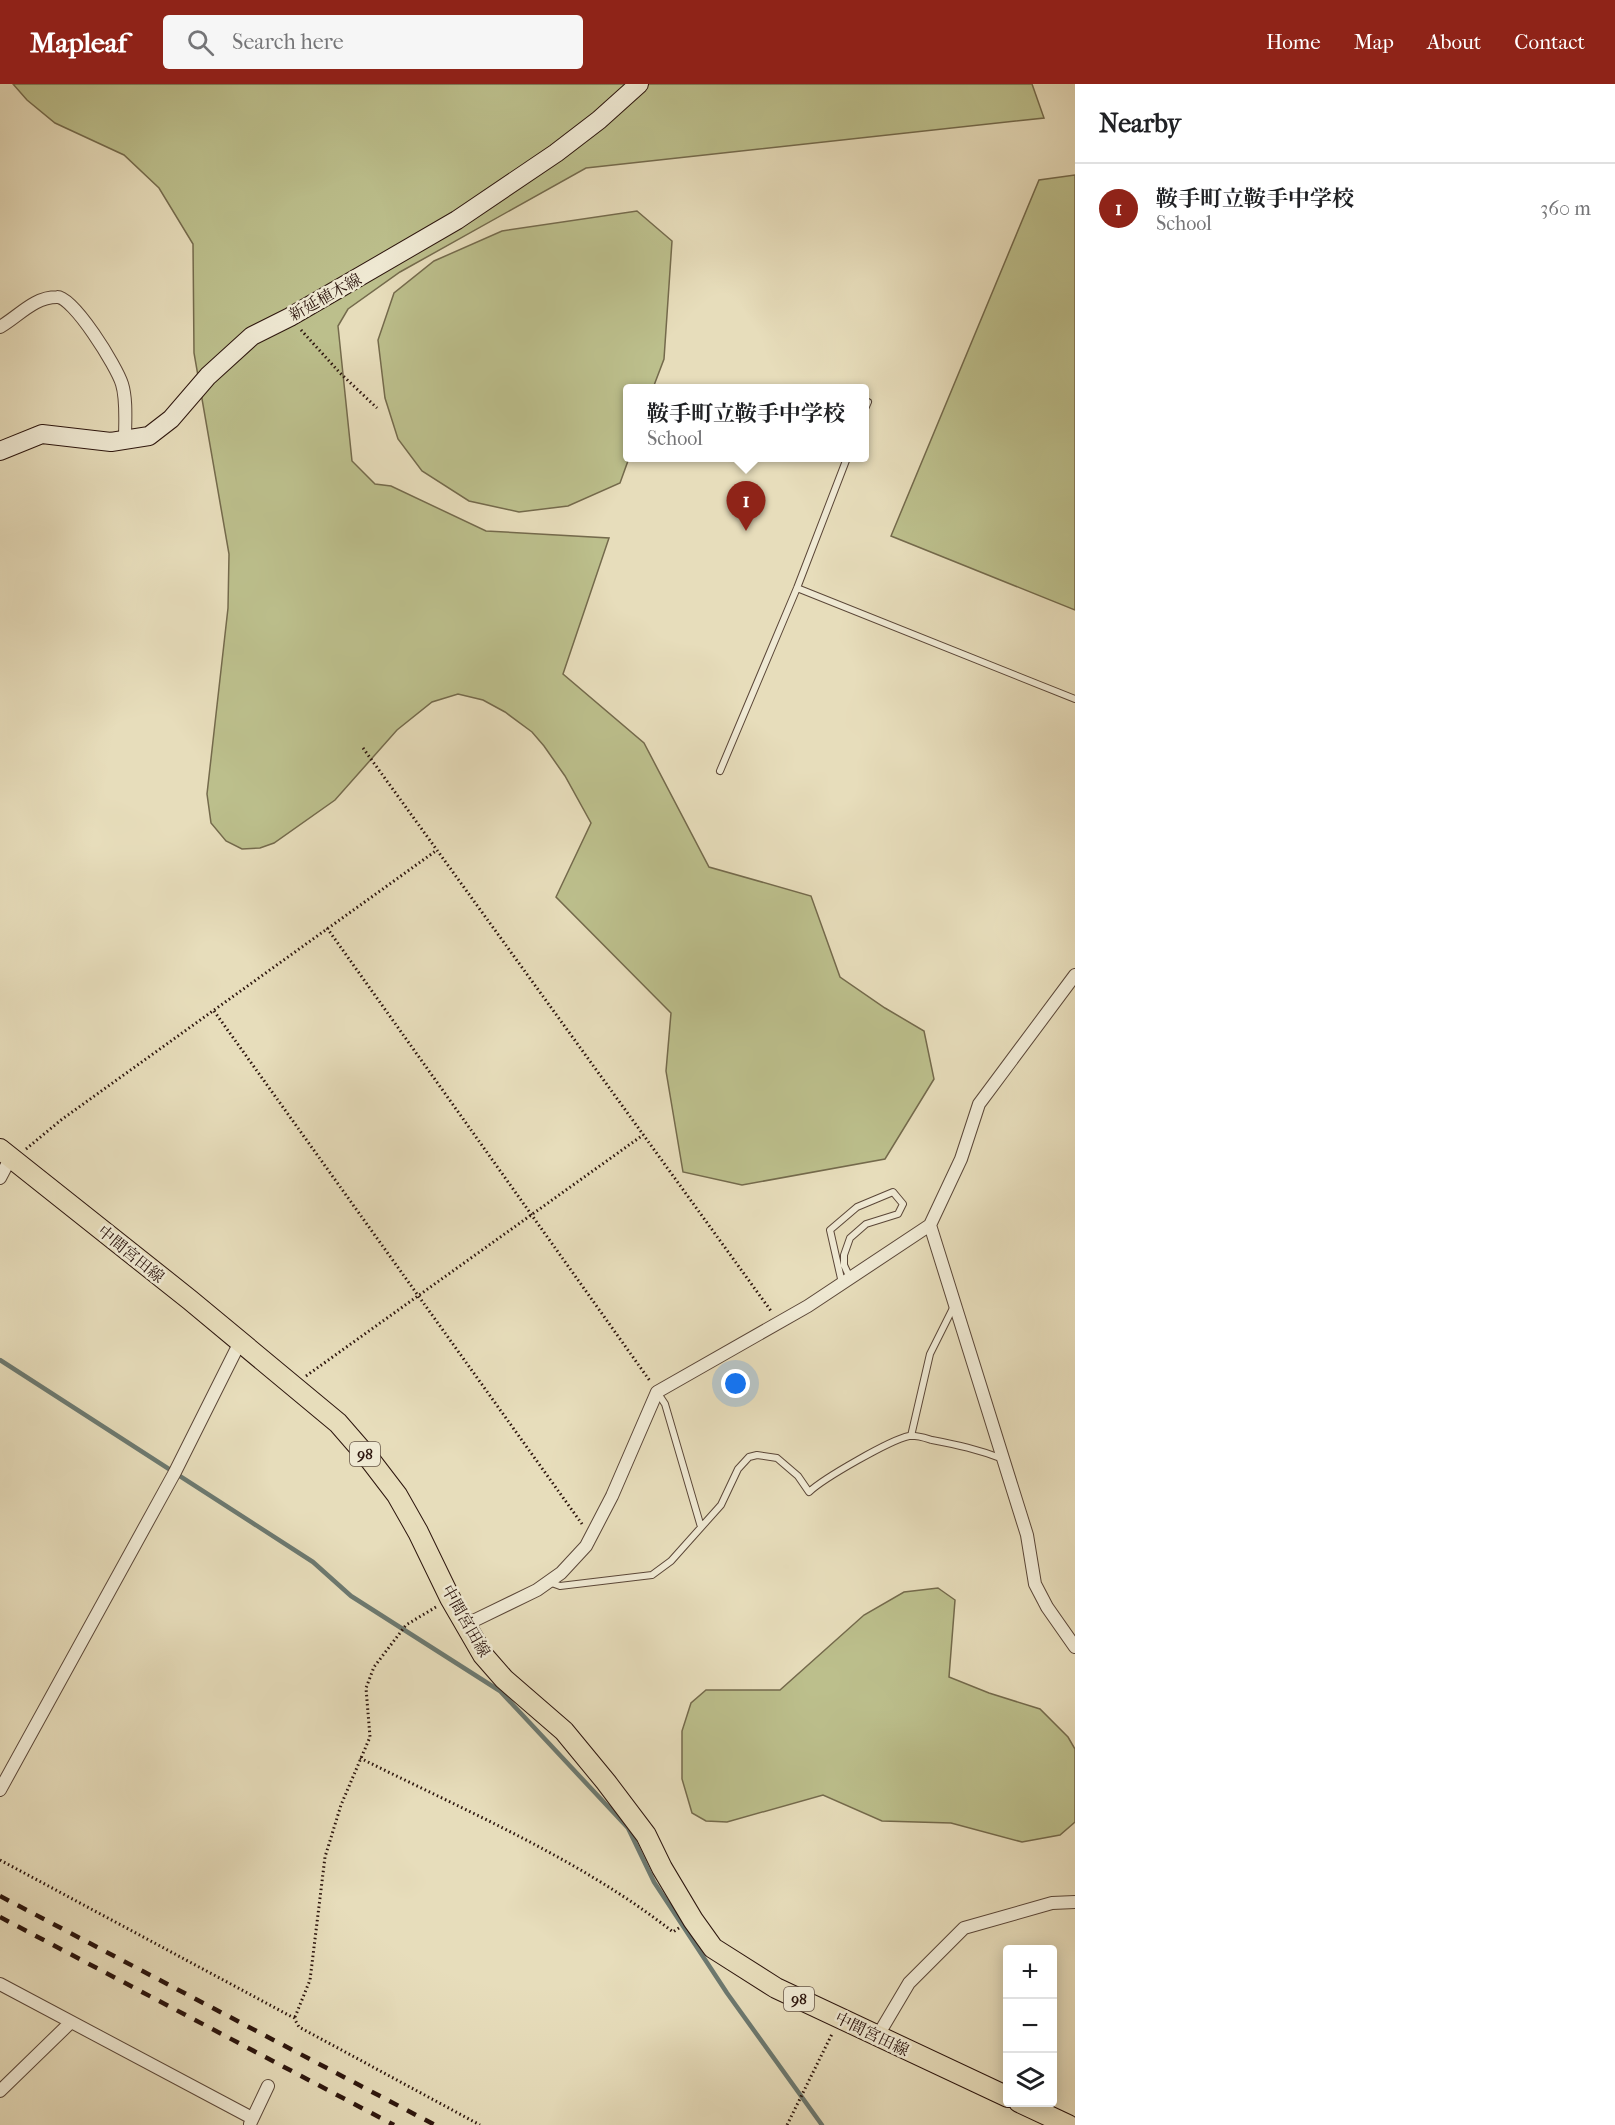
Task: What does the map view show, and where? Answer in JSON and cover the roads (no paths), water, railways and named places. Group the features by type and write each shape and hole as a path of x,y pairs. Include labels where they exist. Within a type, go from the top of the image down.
{"main road":[{"name":"新延植木線","path":"0,451 42,434 111,442 149,436 171,419 208,376 252,336 391,260 502,190 582,133 639,84"},
{"name":"中間宮田線","path":"9,1155 338,1423 397,1495 450,1598 483,1655 504,1679 564,1731 606,1782 646,1836 693,1920 713,1948 776,1988 1003,2095"},
{"path":"1028,2107 1068,2125"}],"street":[{"path":"0,327 33,304 46,298 60,296 70,303 112,362 123,385 125,440"},
{"path":"465,1625 537,1590 561,1573 586,1546 612,1496 657,1392 779,1322 930,1226 961,1159 979,1104 1075,975"},
{"path":"0,1178 9,1155"},
{"path":"930,1226 1027,1535 1035,1584 1047,1607 1075,1647"},
{"path":"0,1790 175,1472 240,1342"},
{"path":"877,2037 909,1983 964,1928 1053,1903 1075,1902"},
{"path":"0,1984 251,2122 268,2086"},
{"path":"0,2091 71,2022"}],"lane":[{"path":"720,771 797,588 845,462"},
{"path":"797,588 1075,699"},
{"path":"893,1192 903,1204 898,1214 866,1224 850,1238 844,1255 846,1281 830,1230 857,1207 893,1192"},
{"path":"911,1436 930,1354 954,1304"},
{"path":"657,1392 665,1404 700,1527"},
{"path":"548,1582 560,1586 652,1575 671,1561 721,1505 738,1469 749,1457 757,1455 777,1458 798,1476 809,1492 817,1485 896,1440 911,1436 974,1448 1004,1459"}],"waterway":[{"path":"0,1360 313,1562 351,1596 500,1691 628,1828 654,1882 727,1993 822,2125"}],"railway":[{"path":"0,1896 435,2125"},
{"path":"0,1917 394,2125"}],"place":[{"name":"鞍手町立鞍手中学校","path":"746,531"}]}
